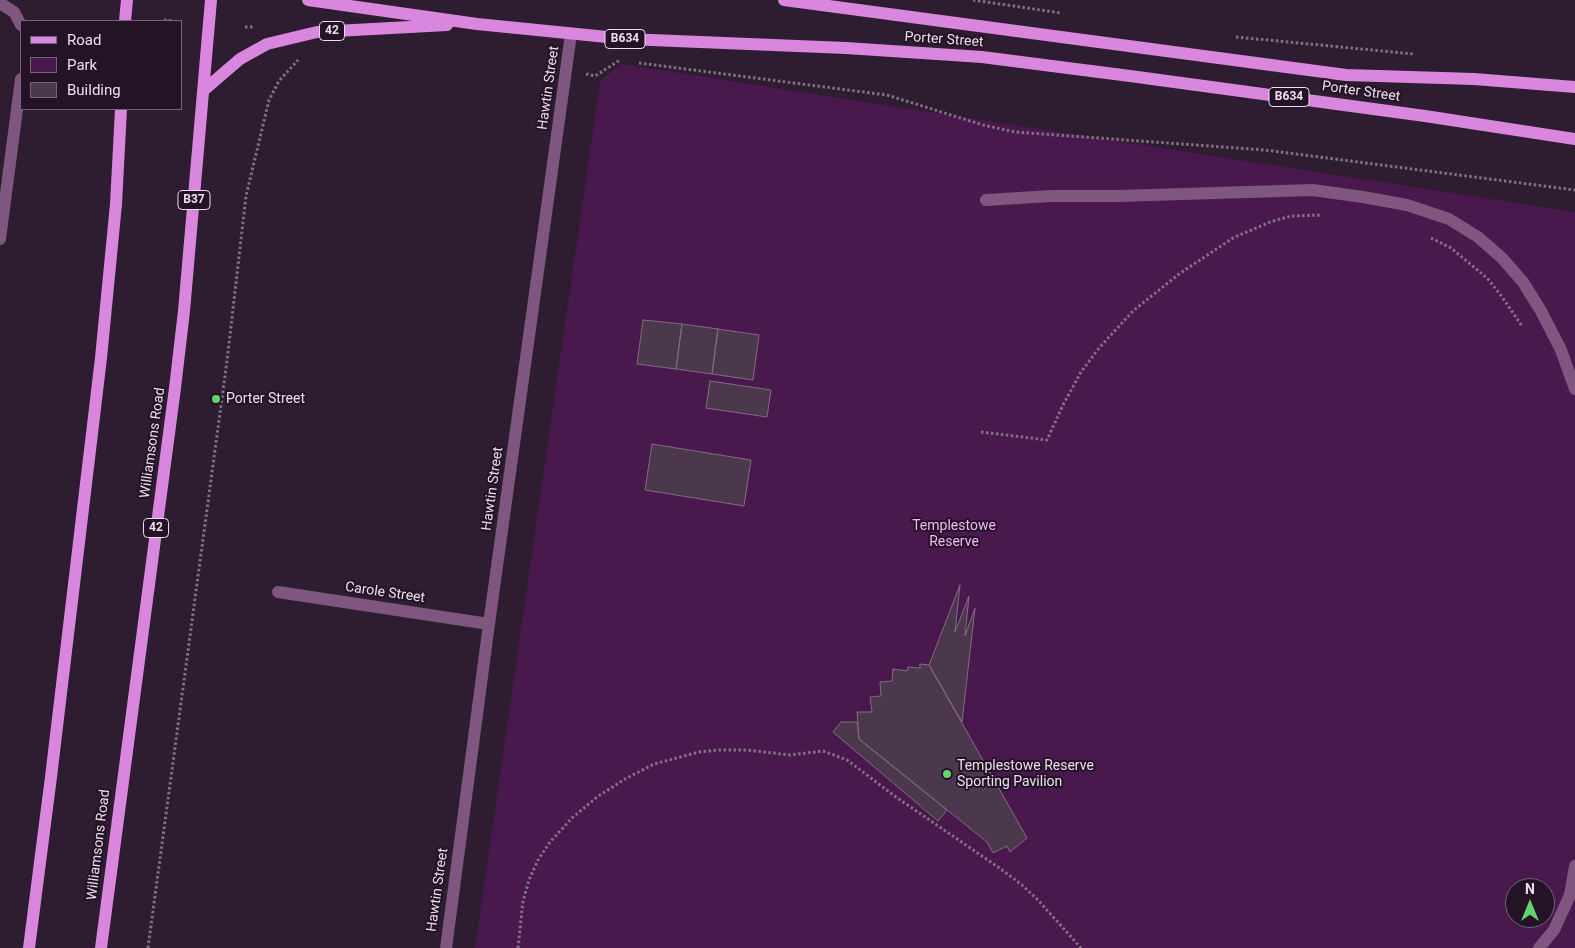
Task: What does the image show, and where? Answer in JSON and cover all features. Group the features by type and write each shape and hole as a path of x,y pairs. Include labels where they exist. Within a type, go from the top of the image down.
{"main road":[{"path":"125,20 127,0"},
{"name":"B37","path":"204,90 211,0"},
{"name":"Porter Street","path":"308,0 477,24 627,39 846,48 982,57 1405,113 1575,139"},
{"name":"Porter Street","path":"784,0 1337,74 1575,87"},
{"name":"42","path":"204,90 240,59 267,44 275,42 317,32 477,24"},
{"name":"Williamsons Road","path":"101,948 175,388 204,90"},
{"path":"29,948 101,358 116,204 121,110"}],"street":[{"path":"0,3 14,12 20,23"},
{"name":"Hawtin Street","path":"446,948 571,34"},
{"path":"0,239 20,87"},
{"path":"986,200 1052,196 1118,196 1313,190 1406,205 1449,219 1478,237 1502,258 1523,282 1549,327 1561,350 1575,389"},
{"name":"Carole Street","path":"278,592 489,624"},
{"path":"1540,948 1554,930 1570,895 1575,866"}],"path":[{"path":"973,0 1069,14"},
{"path":"1234,36 1419,54"},
{"path":"148,948 226,370 246,196 269,100 280,81 300,57"},
{"path":"567,71 595,76 619,60 629,62"},
{"path":"638,63 887,95 983,125 1015,132 1265,150 1575,190"},
{"path":"981,432 1047,440 1063,404 1081,372 1114,330 1152,296 1207,254 1250,229 1291,216 1328,215"},
{"path":"1425,234 1450,248 1487,278 1524,329 1549,327"},
{"path":"518,948 523,901 529,880 538,860 550,842 572,818 597,797 625,779 654,764 699,752 718,750 748,750 790,755 822,751 847,760 896,797 1022,885 1082,948"}],"green space":[{"name":"Templestowe Reserve","path":"621,64 1575,212 1575,948 475,948 600,81"}],"building":[{"path":"643,320 682,324 676,369 637,364"},
{"path":"682,324 718,329 712,374 676,369"},
{"path":"718,329 759,335 753,380 712,374"},
{"path":"710,381 771,390 767,417 706,408"},
{"path":"652,444 751,460 744,506 645,490"},
{"path":"960,585 955,632 969,596 965,636 975,608 962,722 929,665"},
{"name":"Templestowe Reserve Sporting Pavilion","path":"920,664 929,665 1027,838 1010,852 1007,846 993,853 987,842 859,739 857,712 872,712 870,697 881,696 880,682 892,681 893,669 907,671 908,667 920,668"},
{"path":"841,722 857,722 859,739 947,810 938,821 833,732"}],"place":[{"name":"Porter Street","path":"216,399"},
{"name":"Templestowe Reserve Sporting Pavilion","path":"947,774"}]}
